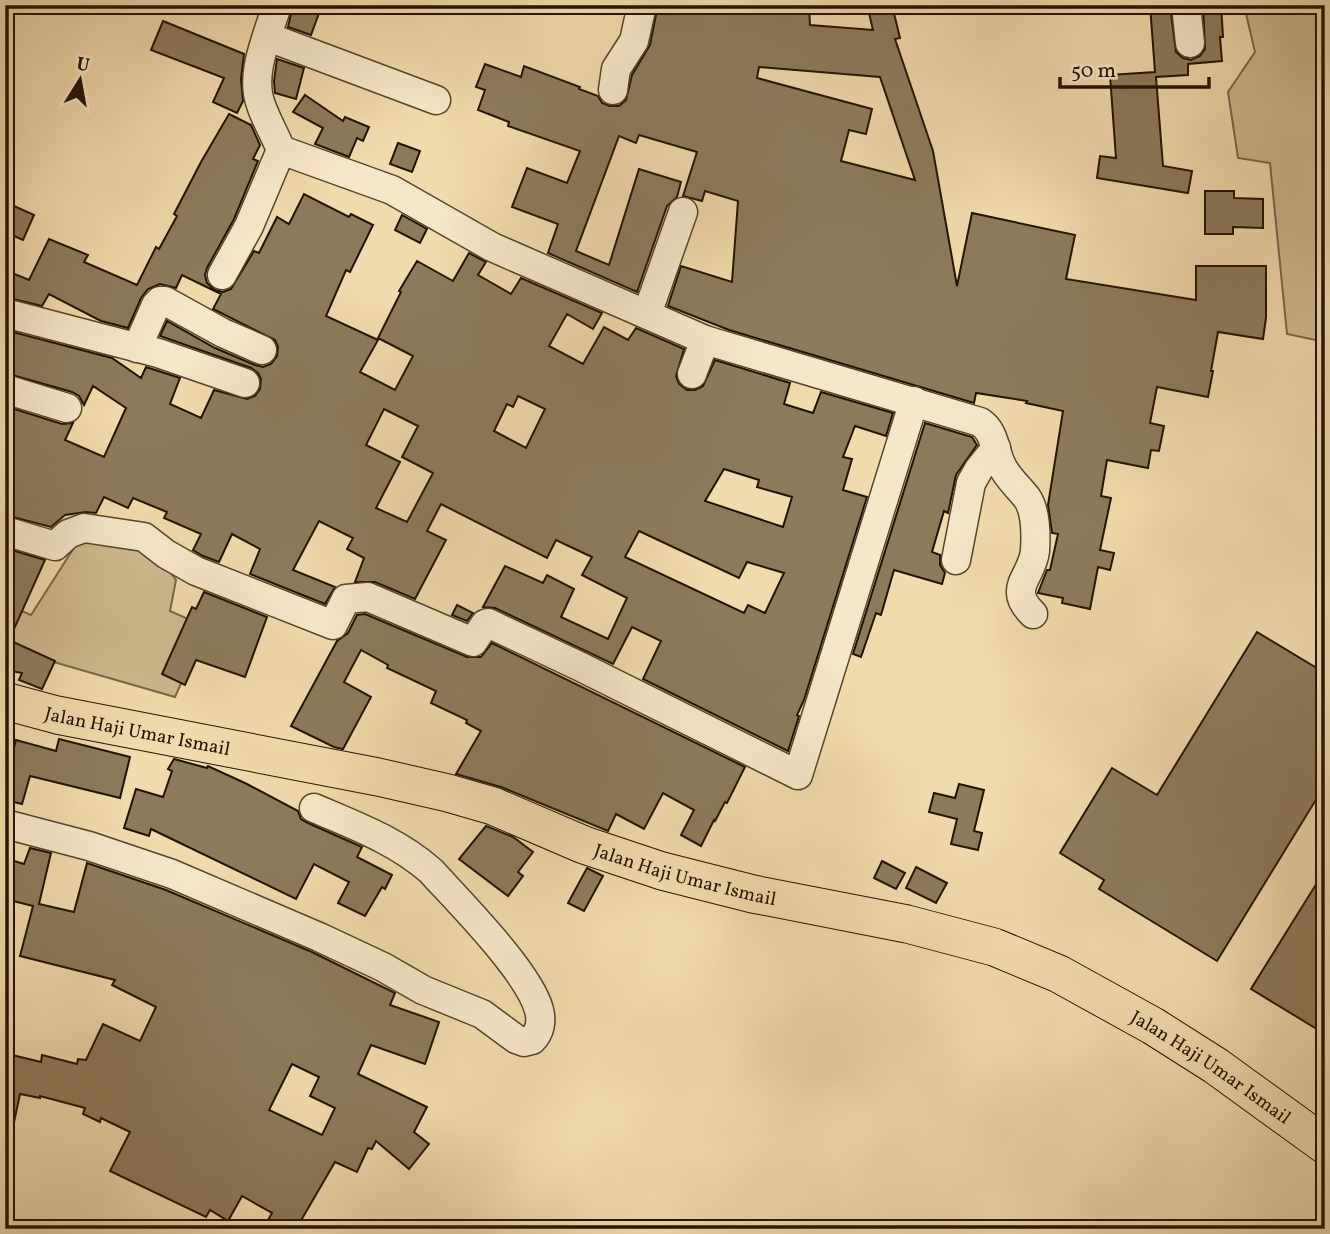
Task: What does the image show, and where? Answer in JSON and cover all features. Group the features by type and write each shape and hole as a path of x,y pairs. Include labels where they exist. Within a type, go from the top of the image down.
{"main road":[{"name":"Jalan Haji Umar Ismail","path":"5,701 57,715 378,777 492,806 584,845 662,871 753,894 907,924 994,947 1059,974 1153,1026 1216,1066 1325,1145"}],"street":[{"path":"277,5 258,70 257,91 281,150 392,190 492,247 705,340 980,422 990,432 1004,471 1028,500 1033,514 1035,554 1020,591 1023,602 1033,614"},
{"path":"613,90 616,69 634,41 642,5"},
{"path":"1186,5 1190,43"},
{"path":"268,37 436,100"},
{"path":"222,275 249,226 281,150"},
{"path":"647,314 683,212"},
{"path":"137,348 156,305 165,301 223,333 262,350"},
{"path":"5,313 137,348 245,383"},
{"path":"692,374 705,340"},
{"path":"5,389 67,408"},
{"path":"5,531 55,546 68,534 85,528 144,537 196,572 333,625 346,599 368,597 473,642 485,624 488,624 798,775 914,401"},
{"path":"956,560 971,483 996,448"},
{"path":"5,824 89,846 172,874 318,937 435,995 482,1014 516,1039 532,1041 540,1026 540,1012 523,978 432,871 383,837 314,808"}],"shaded area":[{"path":"1244,5 1313,5 1325,11 1325,342 1287,334 1270,163 1238,158 1228,92 1255,52"},
{"path":"84,532 149,544 176,580 170,611 206,627 175,697 5,648 5,604 31,615"}],"building":[{"path":"293,5 322,5 311,35 288,27"},
{"path":"658,5 809,5 810,25 873,30 867,5 892,5 900,38 895,39 933,151 957,286 972,213 1075,235 1066,279 1196,300 1196,266 1266,266 1266,318 1263,339 1218,332 1208,397 1157,387 1150,423 1164,426 1159,451 1151,450 1148,468 1107,460 1101,496 1111,498 1100,550 1114,553 1110,570 1098,567 1090,609 1062,603 1063,598 1038,593 1047,570 1050,570 1058,534 1052,533 1048,505 1063,411 1026,403 1027,401 976,393 974,403 729,330 668,306 681,266 732,282 738,201 705,191 702,201 683,196 697,152 639,135 636,143 619,136 576,251 609,265 639,169 681,182 677,197 667,206 637,292 548,253 558,224 512,207 527,168 567,183 580,151 508,126 509,122 478,110 485,90 476,87 485,64 521,77 524,66 580,87 579,89 598,96 602,103 619,106 626,100 632,75 650,45","holes":["759,67 880,77 915,180 841,161 849,130 866,134 872,109 757,78"]},
{"path":"1150,5 1170,5 1176,52 1191,60 1200,56 1205,49 1203,5 1221,5 1222,61 1188,64 1188,75 1156,77 1163,166 1192,171 1188,193 1097,178 1100,156 1116,158 1110,75 1155,72"},
{"path":"163,21 244,54 241,79 243,101 237,113 213,102 224,78 151,50"},
{"path":"277,59 304,68 296,99 275,93"},
{"path":"305,95 343,121 345,117 369,127 363,141 357,138 349,157 315,144 323,128 293,112"},
{"path":"229,114 251,125 260,145 253,159 258,161 234,219 207,268 207,283 215,290 223,292 231,289 254,251 259,253 277,217 289,224 304,194 349,217 351,214 373,225 350,272 346,270 326,316 378,340 360,372 395,390 413,356 378,338 401,292 399,291 417,261 453,281 469,253 486,262 478,275 511,294 521,278 602,313 593,329 567,314 549,346 583,364 604,327 628,340 636,328 684,349 676,376 679,384 687,390 703,386 715,360 790,383 784,404 813,413 821,392 893,413 886,436 855,426 843,457 852,459 843,490 867,497 788,751 643,679 661,641 632,627 613,664 495,608 483,607 505,566 543,583 547,575 574,589 561,617 608,639 627,598 582,575 592,557 556,540 547,558 441,504 427,531 446,540 415,599 375,582 355,582 364,558 347,549 353,538 319,521 293,570 335,587 325,604 250,574 260,549 232,534 219,562 203,556 193,550 201,534 164,518 167,512 133,498 128,508 104,497 96,513 65,515 51,527 5,515 5,406 62,424 73,423 65,440 104,457 126,408 93,386 84,405 79,396 72,392 5,373 5,330 112,358 141,378 146,367 180,378 170,404 201,418 214,390 247,399 255,396 260,389 261,379 251,368 160,336 167,321 215,348 255,365 263,367 271,364 277,356 278,347 275,340 213,309 221,294 182,275 176,288 160,284 148,289 141,298 128,328 101,321 49,294 42,306 5,297 5,270 29,280 49,239 88,255 84,262 137,285 156,247 159,249 177,216 174,214","holes":["518,396 545,409 526,448 494,431 507,404 513,407","384,409 418,426 402,457 433,473 407,522 376,508 400,462 366,445","724,469 759,480 757,487 792,497 783,527 705,501","639,531 739,578 747,562 784,573 765,613 748,605 744,613 625,557"]},
{"path":"398,143 420,151 412,172 390,164"},
{"path":"1205,191 1234,191 1234,198 1263,199 1263,228 1233,227 1233,234 1205,234"},
{"path":"5,202 34,215 23,240 5,232"},
{"path":"402,215 427,229 420,243 395,230"},
{"path":"925,423 972,437 977,445 956,475 948,513 944,511 932,552 940,555 940,565 945,573 942,584 894,570 881,615 876,613 861,657 853,654"},
{"path":"5,548 45,560 9,640 55,661 42,689 19,680 22,673 5,670"},
{"path":"204,592 267,617 245,677 196,660 185,685 162,674 192,607 196,609"},
{"path":"457,605 473,613 467,621 452,615"},
{"path":"365,614 467,657 481,657 492,643 745,767 701,846 681,835 694,810 663,793 644,829 616,814 608,831 501,787 456,774 481,731 466,723 467,720 431,703 436,691 387,668 388,665 361,650 344,682 371,697 343,749 334,747 291,726 337,641 348,633 357,615"},
{"path":"1257,632 1325,673 1325,785 1217,961 1099,889 1104,880 1060,853 1112,768 1157,795"},
{"path":"59,739 130,757 120,798 30,776 22,804 5,800 5,782 16,740 56,751"},
{"path":"174,759 207,768 208,766 247,784 298,811 301,819 308,823 362,847 357,857 392,875 385,889 382,887 365,916 338,903 349,882 314,864 296,899 151,829 149,836 124,828 136,789 163,797 172,771 168,769"},
{"path":"959,784 984,790 974,831 982,833 978,850 951,844 957,819 929,812 934,793 955,798"},
{"path":"486,826 513,837 533,852 518,872 523,876 508,896 459,859"},
{"path":"30,848 51,853 39,904 74,912 87,863 166,890 312,952 395,993 390,1005 439,1022 425,1064 371,1045 358,1074 427,1107 414,1132 429,1144 409,1169 376,1141 372,1149 368,1148 357,1172 335,1162 296,1229 263,1229 272,1213 242,1196 228,1221 210,1210 206,1217 110,1171 130,1132 101,1118 100,1122 83,1114 85,1108 40,1096 20,1094 12,1132 5,1131 5,1064 8,1054 41,1062 42,1055 77,1064 78,1059 86,1060 103,1024 140,1041 156,1007 112,985 115,980 20,956 33,906 5,899 5,858 24,864","holes":["292,1064 319,1077 310,1096 335,1108 322,1135 269,1110"]},
{"path":"882,861 905,873 896,889 874,878"},
{"path":"916,867 947,883 936,903 906,888"},
{"path":"587,868 603,876 584,911 568,903"},
{"path":"1325,870 1325,1034 1251,989"}]}
